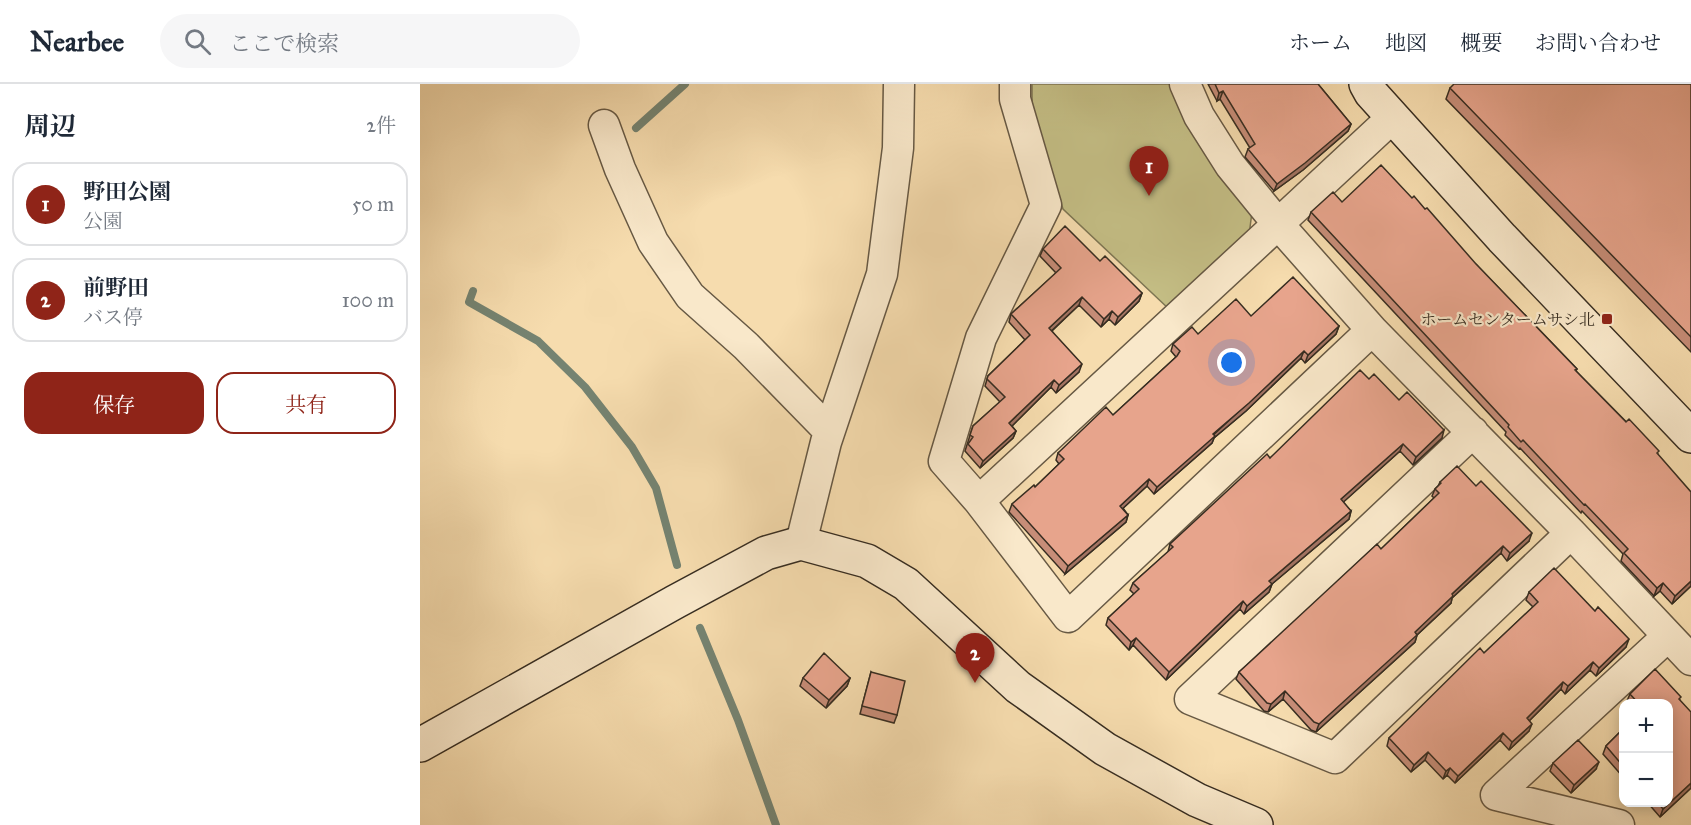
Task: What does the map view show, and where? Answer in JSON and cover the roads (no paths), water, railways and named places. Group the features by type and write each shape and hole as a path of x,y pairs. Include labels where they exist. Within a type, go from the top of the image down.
{"street":[{"path":"801,543 829,431 882,274 897,148 899,84"},
{"path":"1015,84 1015,99 1046,205 981,339 944,461 979,501 1068,617 1372,330"},
{"path":"1185,84 1200,116 1230,165 1278,225 1372,330 1571,533 1691,660"},
{"path":"1366,84 1371,93 1510,246 1691,436"},
{"path":"979,501 1393,117"},
{"path":"604,125 620,169 653,242 690,296 746,346 829,431"},
{"path":"1473,432 1190,699 1335,758 1571,533"},
{"path":"420,745 695,591 766,554 801,543 867,561 906,584 1018,687 1105,749 1197,800 1256,825"},
{"path":"1619,825 1496,795 1668,636"}],"waterway":[{"path":"636,128 685,84"},
{"path":"473,291 469,302 538,341 585,387 632,447 656,488 677,565"},
{"path":"700,628 738,720 776,825"}],"place":[{"name":"野田公園","path":"1149,196"},
{"name":"ホームセンタームサシ北","path":"1607,319"},
{"name":"前野田","path":"975,683"}]}
